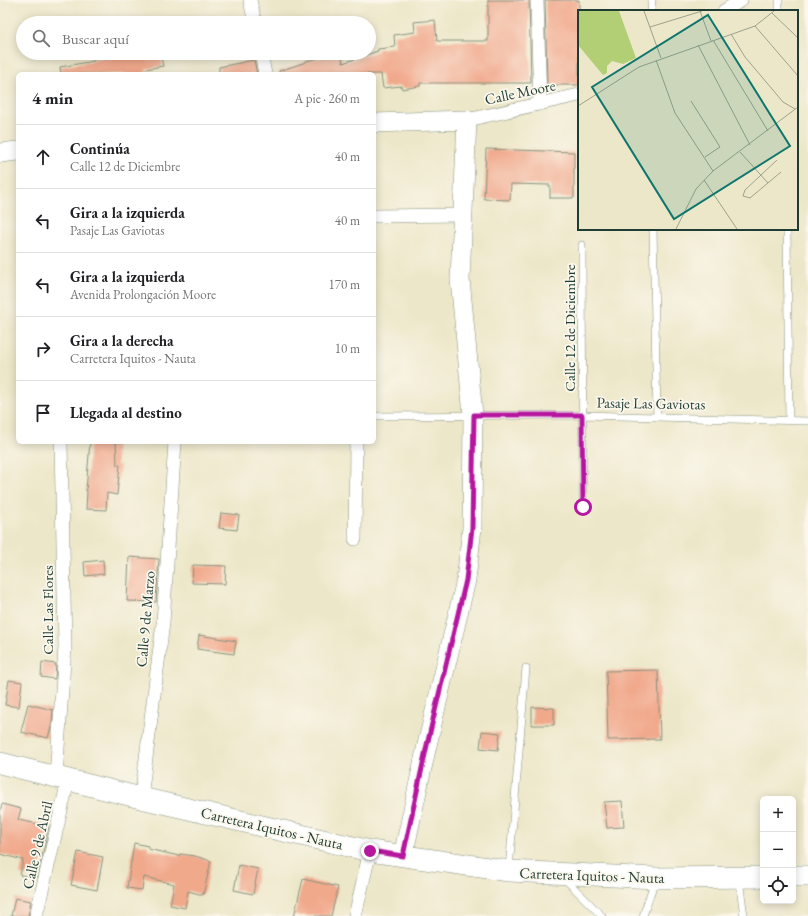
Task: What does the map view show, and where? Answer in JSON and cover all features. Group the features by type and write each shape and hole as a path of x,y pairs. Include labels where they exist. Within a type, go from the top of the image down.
{"main road":[{"name":"Carretera Iquitos - Nauta","path":"0,763 141,798 370,851 403,856 509,871 656,878 760,877"},
{"path":"796,876 808,876"}],"street":[{"path":"250,0 253,16"},
{"path":"537,0 540,104"},
{"path":"726,10 741,0"},
{"path":"262,60 265,72"},
{"name":"Calle Moore","path":"467,120 578,95"},
{"path":"376,123 467,120 460,279 474,415 472,528 466,580 427,745 403,856"},
{"path":"0,153 16,151"},
{"path":"376,216 463,215"},
{"name":"Calle Las Flores","path":"61,444 65,648 62,779"},
{"name":"Calle 9 de Marzo","path":"141,798 163,623 175,444"},
{"path":"355,538 356,444"},
{"name":"Calle 9 de Abril","path":"36,916 62,779"},
{"path":"356,916 370,851"}],"lane":[{"path":"651,10 652,0"},
{"path":"653,230 657,416"},
{"path":"787,230 789,420"},
{"name":"Calle 12 de Diciembre","path":"582,245 583,507"},
{"name":"Pasaje Las Gaviotas","path":"376,416 582,415 808,421"},
{"path":"509,871 526,668"},
{"path":"560,874 602,916"},
{"path":"643,916 656,878"},
{"path":"738,878 744,916"}],"building":[{"path":"488,0 529,0 531,83 420,83 420,86 402,89 401,86 383,88 381,74 376,74 376,72 279,72 310,60 342,60 343,63 352,60 376,60 376,52 378,49 395,47 394,35 415,32 414,22 435,20 437,41 488,41"},
{"path":"545,0 579,0 578,85 547,85"},
{"path":"162,60 163,66 146,69 147,72 61,72 60,67 94,61"},
{"path":"254,60 257,72 219,72 219,67"},
{"path":"486,149 574,152 574,198 550,198 550,185 511,184 510,200 484,199"},
{"path":"90,444 116,444 117,465 120,465 117,495 107,493 106,510 86,509"},
{"path":"221,513 239,515 237,530 219,528"},
{"path":"129,557 159,559 156,602 127,601"},
{"path":"103,560 104,574 85,576 84,562"},
{"path":"193,565 226,566 225,584 192,583"},
{"path":"199,635 236,641 234,654 197,649"},
{"path":"42,662 56,664 55,679 41,677"},
{"path":"658,670 660,739 608,740 606,671"},
{"path":"9,680 22,682 19,707 5,705"},
{"path":"28,704 53,710 52,723 48,738 21,732"},
{"path":"532,707 554,708 554,725 532,725"},
{"path":"482,731 500,733 498,750 480,748"},
{"path":"622,801 624,827 607,828 604,802"},
{"path":"2,804 21,809 18,820 49,826 37,878 20,875 23,860 0,854 0,812"},
{"path":"134,843 148,846 148,849 179,856 180,854 195,856 211,861 203,895 188,891 185,908 170,905 174,884 144,877 142,890 127,888"},
{"path":"78,852 103,857 97,890 71,885"},
{"path":"239,865 258,869 253,894 234,890"},
{"path":"303,879 338,887 331,916 294,916"},
{"path":"15,898 31,901 28,916 11,916"}],"route":[{"path":"370,851 403,856 427,745 466,580 472,528 474,415 582,415 583,507"}]}
